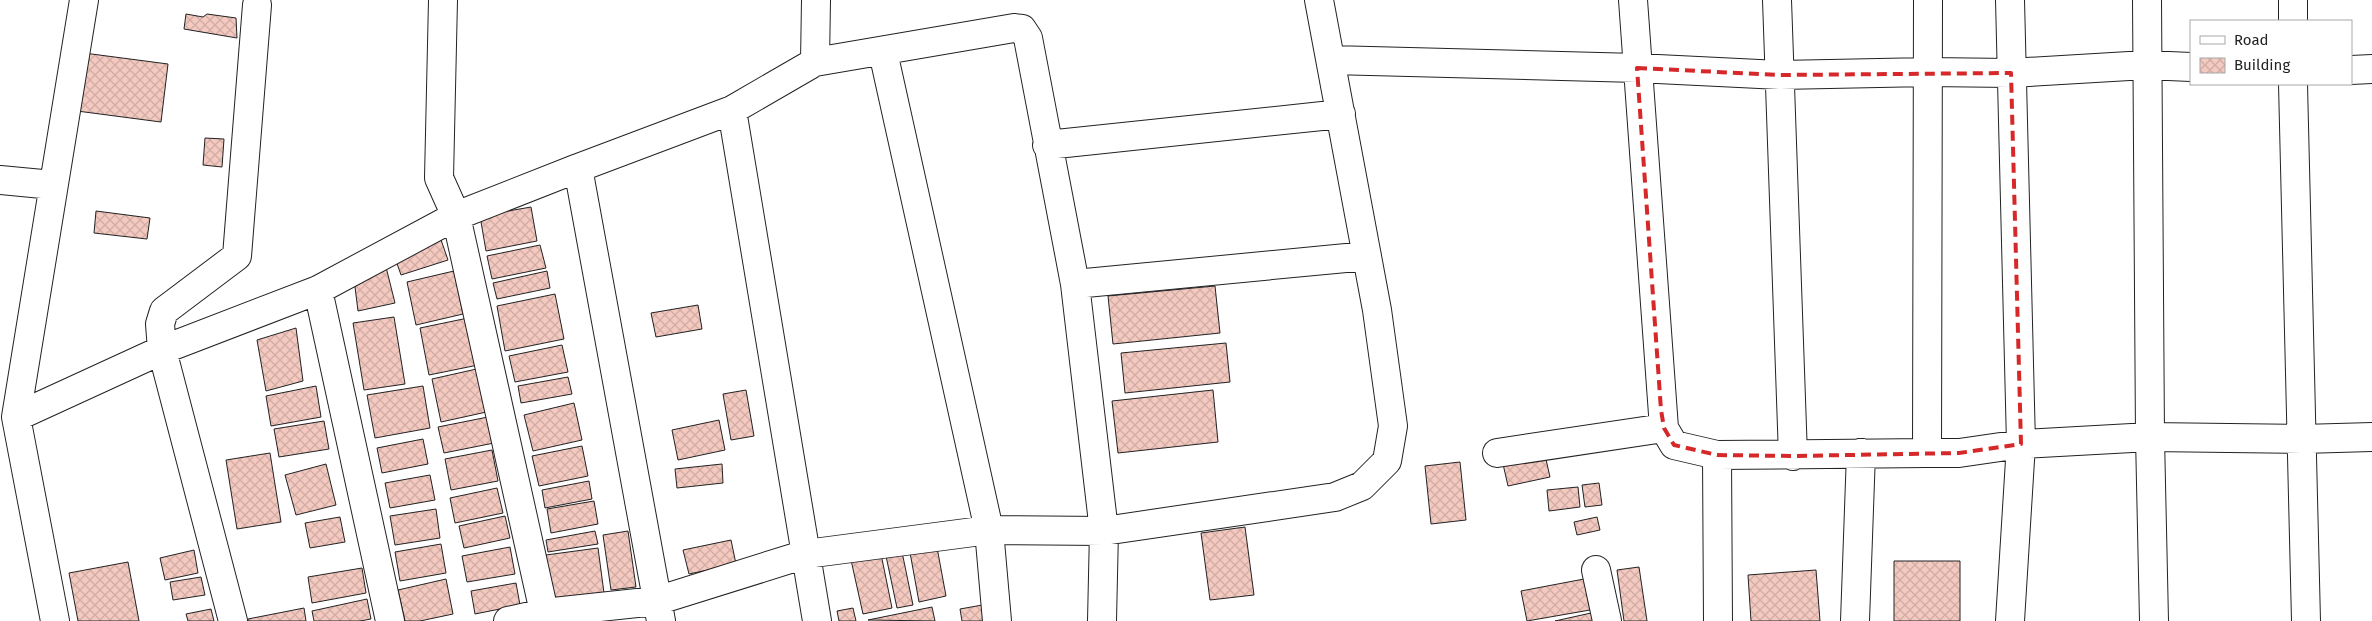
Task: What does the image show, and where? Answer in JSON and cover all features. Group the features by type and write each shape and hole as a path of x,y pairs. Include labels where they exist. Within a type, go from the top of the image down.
{"street":[{"path":"55,621 16,417 84,0"},
{"path":"443,0 439,178 456,216 545,617"},
{"path":"815,62 816,0"},
{"path":"508,621 545,617 659,611 806,554 990,530 1104,531 1335,497 1362,486 1387,460 1393,426 1391,400 1367,256 1319,0"},
{"path":"1633,0 1664,428 1674,445 1717,456 1793,456 1861,453 1959,453 2021,444 2150,438 2302,439 2372,437"},
{"path":"1778,0 1793,456"},
{"path":"1927,453 1928,0"},
{"path":"2010,0 2021,444 2010,621"},
{"path":"2147,0 2150,438 2154,621"},
{"path":"2292,20 2293,0"},
{"path":"233,621 162,350 160,324 164,310 237,256 257,5"},
{"path":"16,417 162,350 318,290 456,216 732,110 815,62 883,52 1014,28 1022,29 1028,38 1075,284 1104,531 1102,621"},
{"path":"883,52 990,530 997,621"},
{"path":"1331,60 1637,68 1780,75 1928,72 2011,73 2146,65 2190,66"},
{"path":"2352,70 2372,69"},
{"path":"2293,85 2306,621"},
{"path":"732,110 817,621"},
{"path":"1047,145 1341,114"},
{"path":"578,168 659,611"},
{"path":"0,180 53,185"},
{"path":"1075,284 1367,256"},
{"path":"318,290 390,621"},
{"path":"1497,454 1664,428"},
{"path":"1855,621 1861,453"},
{"path":"1717,456 1718,621"},
{"path":"1596,570 1607,621"}],"highlighted area":[{"path":"1637,68 1780,75 2011,73 2021,444 1959,453 1793,456 1717,455 1674,445 1664,428 1661,410"}],"building":[{"path":"186,14 203,17 207,14 236,18 237,38 184,29"},
{"path":"84,53 168,64 161,122 77,111"},
{"path":"205,138 224,139 222,167 203,165"},
{"path":"531,207 537,241 486,251 480,216"},
{"path":"96,211 150,218 147,239 94,233"},
{"path":"440,237 448,260 401,275 394,255"},
{"path":"540,245 546,268 492,279 487,256"},
{"path":"385,263 395,303 358,311 354,279"},
{"path":"454,271 463,314 416,325 407,282"},
{"path":"547,271 550,288 497,299 493,283"},
{"path":"1215,286 1220,333 1113,344 1108,296"},
{"path":"555,294 564,339 505,351 497,306"},
{"path":"698,305 702,329 656,337 651,313"},
{"path":"394,317 405,384 364,390 353,323"},
{"path":"468,318 478,365 429,375 420,328"},
{"path":"296,328 303,381 266,391 257,340"},
{"path":"1226,343 1230,382 1125,393 1121,353"},
{"path":"562,345 568,372 515,382 509,356"},
{"path":"481,368 491,411 441,422 432,379"},
{"path":"568,377 572,394 521,403 518,386"},
{"path":"316,386 321,417 271,426 266,396"},
{"path":"423,386 430,428 375,438 367,395"},
{"path":"746,390 754,436 731,440 723,394"},
{"path":"1213,390 1218,442 1118,453 1112,401"},
{"path":"574,403 582,440 533,451 524,415"},
{"path":"488,417 494,443 444,453 438,427"},
{"path":"719,420 725,450 678,460 672,430"},
{"path":"324,421 329,449 279,457 274,429"},
{"path":"423,439 428,464 382,473 377,448"},
{"path":"582,446 588,476 539,486 532,456"},
{"path":"492,450 498,481 451,490 445,459"},
{"path":"270,453 281,522 237,529 226,460"},
{"path":"1545,455 1550,477 1508,486 1503,464"},
{"path":"1460,462 1466,520 1431,524 1425,466"},
{"path":"326,464 336,505 296,515 285,475"},
{"path":"722,464 723,483 677,488 675,469"},
{"path":"430,475 435,500 390,508 385,483"},
{"path":"589,481 592,499 545,508 542,490"},
{"path":"1599,483 1602,505 1585,507 1582,485"},
{"path":"1578,487 1580,507 1549,511 1547,490"},
{"path":"497,488 503,513 455,523 450,498"},
{"path":"594,501 598,524 551,533 547,509"},
{"path":"436,509 440,538 395,545 390,516"},
{"path":"505,516 510,538 464,548 459,526"},
{"path":"340,517 345,542 310,548 305,523"},
{"path":"1597,517 1600,530 1577,535 1574,522"},
{"path":"1245,527 1254,595 1210,600 1201,533"},
{"path":"595,531 598,544 548,552 546,540"},
{"path":"628,531 636,587 611,590 603,535"},
{"path":"731,540 736,564 689,574 683,550"},
{"path":"936,542 946,596 919,602 909,547"},
{"path":"441,544 446,573 400,581 395,552"},
{"path":"510,547 515,574 467,582 462,556"},
{"path":"598,548 604,593 552,599 546,555"},
{"path":"194,550 198,573 165,580 160,558"},
{"path":"902,552 913,605 897,608 886,556"},
{"path":"881,554 892,608 863,614 851,560"},
{"path":"1894,561 1960,561 1960,621 1894,621"},
{"path":"128,562 139,621 78,621 69,573"},
{"path":"1639,567 1647,621 1624,621 1617,570"},
{"path":"362,568 366,593 312,603 308,577"},
{"path":"1816,570 1820,621 1751,621 1748,575"},
{"path":"201,577 205,595 173,600 170,582"},
{"path":"446,579 453,614 420,621 405,621 398,590"},
{"path":"1584,579 1590,610 1527,621 1521,591"},
{"path":"516,583 520,605 475,614 471,591"},
{"path":"367,599 371,619 360,621 314,621 312,611"},
{"path":"988,604 991,621 962,621 960,609"},
{"path":"932,607 935,621 868,620"},
{"path":"304,608 306,621 248,621 248,619"},
{"path":"853,608 856,621 839,621 837,611"},
{"path":"211,609 214,621 188,621 186,614"},
{"path":"1591,613 1593,621 1555,621"}]}
